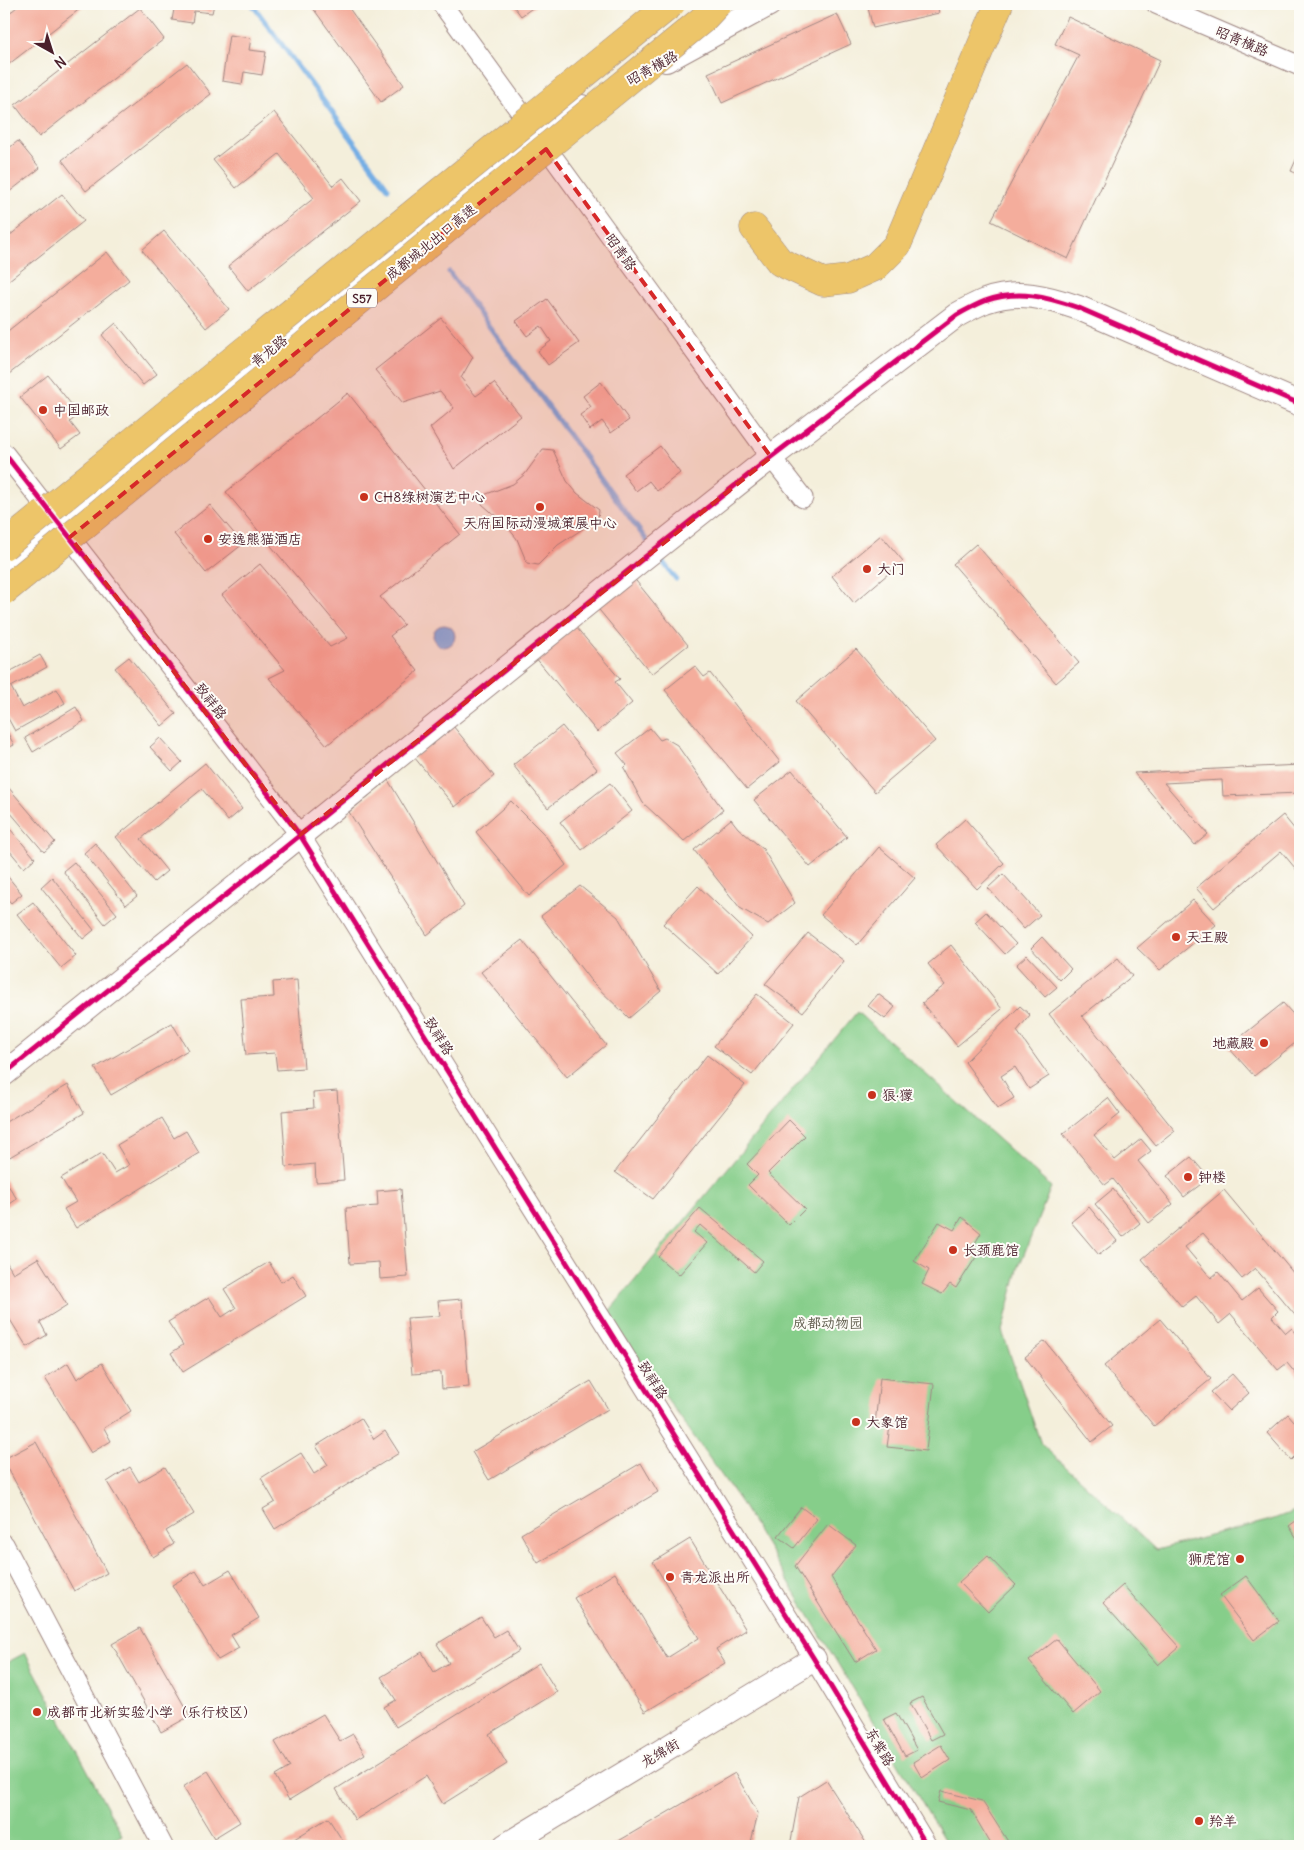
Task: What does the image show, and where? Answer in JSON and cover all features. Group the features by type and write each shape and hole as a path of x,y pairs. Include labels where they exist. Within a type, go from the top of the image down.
{"highway":[{"name":"S57","path":"4,546 671,4"},
{"path":"754,228 780,262 823,282 848,279 875,267 897,245 999,4"},
{"name":"成都城北出口高速","path":"4,590 713,9"}],"street":[{"name":"昭青路","path":"442,4 771,457 803,498"},
{"name":"昭青横路","path":"535,134 769,4"},
{"name":"昭青横路","path":"1156,4 1300,66"},
{"name":"青龙路","path":"4,568 535,134"},
{"path":"4,1074 640,561 771,457 957,315 985,301 1017,294 1047,297 1079,308 1300,404"},
{"name":"致祥路","path":"4,453 300,835 814,1659"},
{"path":"4,1544 163,1846"},
{"name":"龙绵街","path":"505,1846 814,1659"},
{"name":"东紫路","path":"814,1659 927,1846"}],"highlighted area":[{"path":"546,149 771,457 300,835 70,537"}],"green space":[{"name":"成都动物园","path":"857,1012 1051,1187 1018,1269 1002,1331 1041,1444 1156,1550 1271,1520 1300,1509 1300,1846 948,1846 739,1500 607,1314"},
{"name":"成都市北新实验小学（乐行校区）","path":"25,1653 122,1835 102,1846 4,1846 4,1664"}],"water":[{"path":"444,625 452,628 455,636 452,644 444,647 436,644 433,636 436,628"}],"building":[{"path":"21,4 86,4 4,68 4,17"},
{"path":"175,4 214,4 212,13 194,11 192,23 172,20"},
{"path":"310,4 346,4 404,85 381,102"},
{"path":"512,4 538,4 521,16"},
{"path":"867,4 937,4 939,13 873,28"},
{"path":"140,8 164,39 39,137 15,105"},
{"path":"837,14 851,44 722,103 708,73"},
{"path":"1068,17 1160,60 1068,259 991,221 1079,55 1055,44"},
{"path":"229,35 251,38 249,50 266,52 262,75 244,72 242,84 222,81"},
{"path":"187,63 211,94 86,191 62,160"},
{"path":"274,112 333,186 343,178 361,201 248,291 228,266 314,198 279,154 236,188 213,160"},
{"path":"18,141 40,168 4,196 4,152"},
{"path":"1300,151 1300,175 1291,171"},
{"path":"62,194 84,221 4,284 4,240"},
{"path":"164,231 229,309 206,328 142,250"},
{"path":"107,252 129,280 4,378 4,334"},
{"path":"547,299 579,343 548,365 538,351 551,341 541,326 527,336 516,321"},
{"path":"441,318 473,357 461,378 476,396 494,383 521,416 454,469 430,428 454,408 440,391 403,403 375,370"},
{"path":"116,323 157,374 143,385 102,335"},
{"path":"48,375 79,414 70,422 80,435 61,449 20,397"},
{"path":"601,382 629,420 611,433 602,421 590,430 580,415 591,407 583,396"},
{"path":"348,393 460,534 380,597 404,625 390,636 418,671 327,745 269,678 285,670 222,595 260,564 330,647 348,638 226,492"},
{"path":"660,446 680,473 657,491 649,481 636,491 623,474"},
{"name":"天府国际动漫城策展中心","path":"543,449 553,450 567,481 577,493 599,510 598,519 558,545 538,565 527,563 517,539 506,525 482,504 484,495 513,484 525,474"},
{"name":"安逸熊猫酒店","path":"210,505 243,544 206,573 174,534"},
{"name":"大门","path":"881,535 903,561 854,603 832,576"},
{"path":"976,544 1079,663 1056,683 953,564"},
{"path":"632,576 688,645 652,674 595,605"},
{"path":"575,626 620,679 615,682 632,703 597,732 535,657"},
{"path":"856,649 935,741 875,792 796,701"},
{"path":"40,655 47,667 11,687 22,708 57,689 65,703 15,731 4,711 4,675"},
{"path":"129,657 176,714 162,726 115,668"},
{"path":"695,666 704,677 710,673 780,762 747,789 665,690"},
{"path":"76,707 84,721 33,752 25,738"},
{"path":"4,726 14,745 6,749 4,744"},
{"path":"453,726 494,776 455,807 414,757"},
{"path":"562,726 597,769 548,808 513,765"},
{"path":"650,728 660,740 665,738 677,745 723,810 684,841 643,803 624,768 627,765 617,753"},
{"path":"160,738 182,762 172,771 150,747"},
{"path":"4,761 9,767 4,772"},
{"path":"205,763 242,809 228,821 202,789 141,839 167,871 154,882 116,837"},
{"path":"1300,765 1300,793 1223,796 1222,780 1164,783 1208,834 1195,845 1134,773"},
{"path":"792,770 847,837 810,867 754,800"},
{"path":"388,780 464,906 427,935 349,812"},
{"path":"610,783 632,811 582,850 560,822"},
{"path":"8,787 55,842 44,852 4,805 4,790"},
{"path":"511,801 544,834 566,865 529,896 476,832"},
{"path":"1283,815 1300,836 1300,874 1281,851 1214,908 1196,888"},
{"path":"731,819 738,828 763,849 795,903 768,924 740,908 694,850"},
{"path":"965,819 1004,863 977,889 936,845"},
{"path":"4,822 35,858 24,868 4,844"},
{"path":"95,843 137,896 126,905 84,853"},
{"path":"879,847 915,878 857,945 821,915"},
{"path":"74,862 117,914 105,924 63,871"},
{"path":"4,872 22,894 11,903 4,895"},
{"path":"1003,874 1040,915 1024,929 988,888"},
{"path":"52,877 94,930 83,939 41,887"},
{"path":"580,886 618,917 661,991 629,1018 591,981 541,916"},
{"path":"698,886 752,937 718,974 663,924"},
{"name":"天王殿","path":"1193,900 1216,925 1160,970 1137,948"},
{"path":"33,902 76,956 61,968 17,914"},
{"path":"986,912 1016,944 1005,954 975,922"},
{"path":"808,933 844,961 803,1012 765,984"},
{"path":"1042,937 1071,969 1060,980 1031,948"},
{"path":"522,940 606,1045 567,1077 481,972"},
{"path":"951,945 1002,1009 957,1046 922,1003 945,985 928,964"},
{"path":"1027,955 1057,987 1045,997 1016,965"},
{"path":"1118,958 1132,976 1082,1016 1175,1131 1156,1146 1049,1014"},
{"path":"297,980 304,1068 277,1070 275,1053 246,1055 241,999 274,997 273,982"},
{"path":"757,994 794,1023 752,1075 714,1046"},
{"path":"878,994 895,1007 885,1019 868,1006"},
{"name":"地藏殿","path":"1283,1003 1300,1022 1300,1039 1254,1076 1228,1047"},
{"path":"1020,1006 1030,1015 1017,1031 1049,1076 1029,1089 1015,1067 1001,1076 1014,1098 998,1108 965,1062"},
{"path":"172,1023 188,1050 111,1095 95,1068"},
{"path":"707,1055 745,1085 653,1199 615,1172"},
{"path":"68,1085 84,1113 8,1158 4,1151 4,1123"},
{"path":"337,1091 344,1180 316,1182 315,1164 286,1167 282,1111 314,1108 313,1093"},
{"path":"1108,1098 1120,1114 1094,1135 1115,1160 1141,1139 1151,1151 1138,1161 1173,1204 1149,1223 1113,1179 1105,1185 1063,1134"},
{"path":"162,1118 174,1138 186,1131 199,1153 76,1228 64,1209 76,1202 61,1178 102,1153 115,1173 129,1165 117,1145"},
{"path":"789,1120 805,1136 768,1173 805,1209 789,1225 748,1185 758,1175 747,1164"},
{"name":"钟楼","path":"1191,1157 1209,1178 1184,1197 1167,1176"},
{"path":"4,1179 17,1199 4,1208"},
{"path":"401,1189 408,1277 380,1279 379,1262 350,1264 346,1208 378,1206 377,1191"},
{"path":"1113,1189 1140,1223 1123,1237 1095,1204"},
{"path":"1224,1190 1300,1281 1300,1321 1255,1268 1242,1279 1203,1233 1185,1247 1211,1278 1218,1272 1242,1301 1258,1288 1278,1311 1272,1317 1286,1333 1292,1328 1300,1338 1300,1379 1287,1363 1278,1370 1231,1314 1219,1324 1196,1296 1182,1307 1142,1259"},
{"path":"1089,1207 1117,1241 1099,1255 1071,1222"},
{"path":"700,1208 763,1261 754,1272 700,1225 694,1232 707,1243 679,1275 658,1257"},
{"path":"962,1217 981,1233 974,1245 980,1251 956,1288 950,1284 942,1294 922,1284 929,1270 914,1261 939,1222 954,1230"},
{"path":"4,1258 13,1273 38,1258 67,1305 40,1322 47,1335 27,1347 4,1310"},
{"path":"269,1262 281,1282 293,1275 306,1296 183,1372 171,1353 183,1345 168,1322 209,1297 222,1317 236,1308 224,1289"},
{"path":"462,1299 469,1387 442,1389 441,1372 412,1374 407,1318 440,1316 438,1301"},
{"path":"1160,1319 1211,1379 1154,1426 1104,1366"},
{"path":"1045,1341 1112,1426 1092,1442 1025,1357"},
{"path":"68,1363 77,1379 102,1363 131,1411 104,1428 111,1441 91,1453 45,1378"},
{"path":"1232,1374 1249,1393 1229,1411 1211,1392"},
{"path":"880,1378 934,1384 926,1451 887,1447 890,1426 875,1424"},
{"path":"591,1381 608,1409 489,1480 472,1452"},
{"path":"1288,1414 1300,1428 1300,1451 1291,1460 1267,1433"},
{"path":"361,1418 374,1439 385,1431 399,1453 275,1529 263,1509 275,1502 261,1478 301,1453 314,1474 328,1465 316,1446"},
{"path":"36,1442 107,1573 74,1591 4,1461 4,1459"},
{"path":"641,1463 658,1492 538,1563 521,1534"},
{"path":"130,1467 139,1482 165,1467 194,1514 166,1531 174,1544 153,1557 107,1482"},
{"path":"801,1507 817,1519 794,1548 778,1536"},
{"path":"1300,1518 1300,1543 1289,1526"},
{"path":"828,1524 856,1545 831,1577 876,1649 855,1662 795,1566"},
{"path":"690,1539 746,1630 716,1649 725,1663 645,1712 574,1598 615,1573 667,1658 699,1638 653,1562"},
{"path":"988,1556 1016,1585 988,1612 959,1582"},
{"path":"230,1570 259,1618 231,1635 239,1648 218,1660 172,1585 196,1571 205,1585"},
{"path":"1246,1576 1279,1621 1254,1640 1220,1595"},
{"path":"1123,1585 1179,1647 1158,1665 1103,1603"},
{"path":"481,1617 494,1637 506,1630 519,1651 396,1727 384,1707 396,1700 381,1677 422,1652 434,1672 449,1663 437,1644"},
{"path":"140,1628 190,1716 161,1732 112,1644"},
{"path":"1057,1639 1100,1691 1073,1714 1029,1661"},
{"path":"539,1663 557,1692 489,1734 507,1764 443,1804 426,1776 355,1820 336,1789"},
{"path":"922,1697 943,1734 931,1740 910,1703"},
{"path":"896,1713 917,1750 905,1756 884,1719"},
{"path":"323,1714 340,1741 353,1734 365,1754 289,1800 275,1776 290,1767 275,1742"},
{"path":"941,1745 950,1760 922,1778 913,1762"},
{"path":"208,1771 240,1822 214,1838 183,1787"},
{"path":"735,1773 758,1813 750,1846 610,1846"},
{"path":"826,1780 868,1846 790,1846 799,1797"},
{"path":"941,1791 982,1801 1009,1843 1009,1846 992,1846 971,1810 938,1802"},
{"path":"328,1818 346,1846 283,1846"}],"waterway":[{"path":"252,4 388,188"},
{"path":"449,272 650,545"},
{"path":"658,556 676,579"}],"cycle path":[{"path":"4,1074 640,561 771,457 957,315 997,297 1021,295 1044,298 1079,308 1300,404"},
{"path":"4,453 300,835 814,1659 927,1846"}],"place":[{"name":"中国邮政","path":"43,410"},
{"name":"CH8绿树演艺中心","path":"364,497"},
{"name":"天府国际动漫城策展中心","path":"540,507"},
{"name":"安逸熊猫酒店","path":"208,539"},
{"name":"大门","path":"867,569"},
{"name":"天王殿","path":"1176,937"},
{"name":"地藏殿","path":"1264,1043"},
{"name":"狼·獴","path":"872,1095"},
{"name":"钟楼","path":"1188,1177"},
{"name":"长颈鹿馆","path":"953,1250"},
{"name":"大象馆","path":"856,1422"},
{"name":"狮虎馆","path":"1240,1559"},
{"name":"青龙派出所","path":"670,1577"},
{"name":"成都市北新实验小学（乐行校区）","path":"37,1712"},
{"name":"羚羊","path":"1199,1821"}]}
